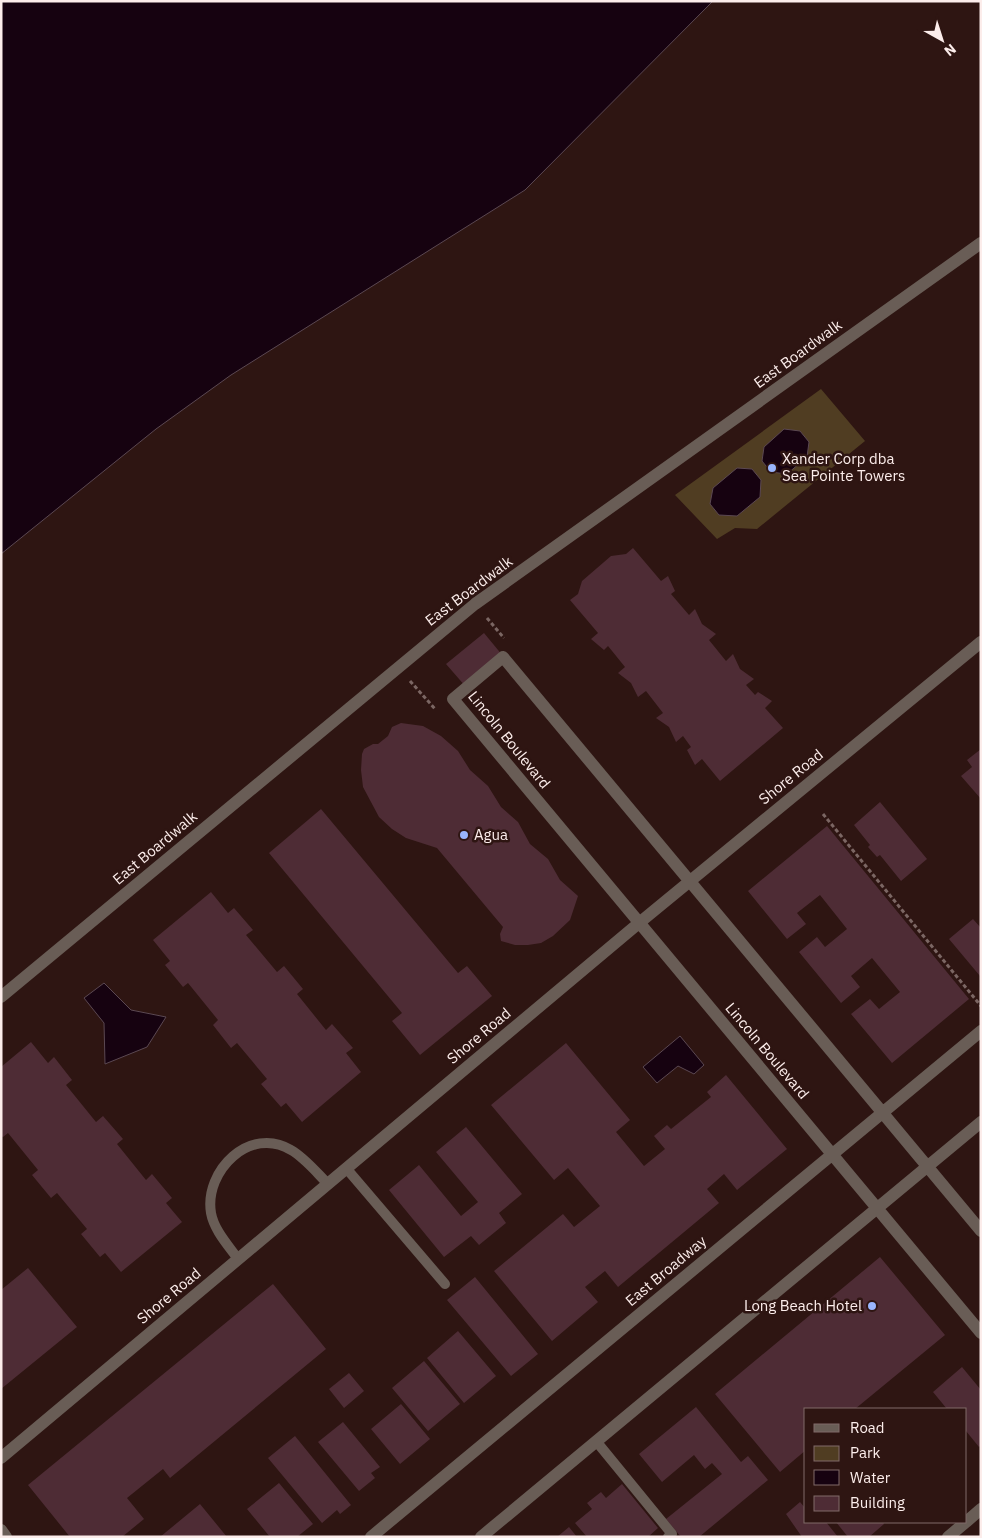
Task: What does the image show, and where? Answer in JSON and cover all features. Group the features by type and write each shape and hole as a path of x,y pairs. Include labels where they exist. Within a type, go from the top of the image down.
{"street":[{"name":"East Boardwalk","path":"1,997 475,604 981,243"},
{"name":"Shore Road","path":"1,1458 639,923 981,642"},
{"name":"Lincoln Boulevard","path":"981,1231 503,657 453,699 981,1333"},
{"name":"East Broadway","path":"372,1537 981,1031"},
{"path":"481,1537 981,1122"},
{"path":"967,1521 981,1509"},
{"path":"948,1537 965,1523"},
{"path":"1,1530 6,1537"}],"lane":[{"path":"238,1259 219,1232 210,1206 214,1180 228,1159 251,1146 264,1143 278,1144 290,1149 304,1160 328,1184"},
{"path":"346,1168 445,1284"},
{"path":"596,1441 672,1534 668,1537"}],"path":[{"path":"823,814 981,1006"}],"green space":[{"name":"Xander Corp dba Sea Pointe Towers","path":"821,389 865,441 757,529 735,528 717,539 675,495"}],"water":[{"path":"1,1 713,1 525,190 231,375 156,429 1,554"},
{"path":"784,429 800,431 809,442 807,457 787,474 771,472 762,461 764,447"},
{"path":"737,468 752,469 761,480 760,497 737,516 719,515 710,504 713,488"},
{"path":"104,983 131,1010 166,1017 147,1047 105,1064 104,1023 84,998"},
{"path":"680,1036 704,1065 694,1074 678,1066 657,1083 643,1067"}],"building":[{"path":"633,548 661,581 668,576 675,591 671,594 689,615 695,609 702,624 716,634 709,640 726,661 733,654 740,669 754,679 746,685 755,695 758,692 772,701 765,708 783,728 720,781 702,759 695,765 687,750 691,747 683,736 676,742 669,727 656,718 663,713 646,691 638,697 631,683 618,673 625,667 608,646 604,650 591,639 598,633 570,600 578,594 582,581 611,556 626,554"},
{"path":"484,633 503,656 466,687 446,664"},
{"name":"Agua","path":"401,723 423,726 441,736 458,751 470,770 488,786 501,807 518,822 530,844 548,859 560,880 578,896 570,920 553,936 541,943 528,945 515,945 501,941 500,934 503,927 437,848 406,838 379,817 363,787 362,754 364,749 373,744 378,744 388,736 392,727"},
{"path":"981,749 981,799 961,776 972,767 967,760"},
{"path":"880,802 927,859 901,881 880,855 877,857 868,847 870,845 854,825"},
{"path":"321,809 458,973 467,966 492,996 420,1055 392,1021 402,1013 269,853"},
{"path":"827,826 969,999 892,1063 851,1014 870,999 879,1009 900,992 872,958 851,976 860,987 841,1003 799,952 817,937 825,947 847,929 820,895 797,913 806,924 787,939 748,891"},
{"path":"211,892 228,913 234,908 253,930 246,935 277,972 284,966 303,989 297,994 326,1030 332,1024 353,1048 346,1053 361,1072 302,1122 286,1103 281,1107 261,1084 267,1079 237,1043 231,1048 213,1025 218,1020 188,983 183,987 165,965 170,961 153,940"},
{"path":"973,919 981,928 980,976 949,939"},
{"path":"31,1042 48,1063 54,1057 72,1080 66,1085 96,1122 103,1116 123,1139 117,1144 146,1180 152,1174 172,1198 166,1203 182,1222 121,1272 105,1253 100,1257 81,1234 87,1229 57,1193 51,1198 32,1175 38,1170 8,1133 3,1137 1,1136 1,1067"},
{"path":"566,1043 630,1120 616,1132 644,1166 665,1149 654,1136 667,1125 671,1129 711,1097 707,1092 726,1075 787,1149 737,1190 724,1174 707,1189 719,1203 618,1287 605,1271 585,1287 598,1302 552,1341 494,1271 563,1214 574,1227 600,1206 568,1168 554,1180 491,1105"},
{"path":"466,1127 522,1194 499,1213 506,1223 479,1245 471,1236 444,1257 389,1190 419,1165 461,1216 478,1202 436,1152"},
{"path":"880,1257 945,1335 856,1408 804,1408 804,1452 780,1472 715,1394"},
{"path":"28,1268 77,1327 1,1389 1,1290"},
{"path":"475,1277 538,1354 511,1376 447,1300"},
{"path":"273,1284 326,1349 170,1478 163,1469 127,1498 144,1519 122,1537 70,1537 28,1485"},
{"path":"458,1331 496,1376 464,1403 427,1358"},
{"path":"424,1361 460,1404 428,1431 392,1388"},
{"path":"962,1367 981,1390 981,1445 979,1447 967,1432 967,1408 946,1408 933,1392"},
{"path":"349,1373 364,1391 344,1408 329,1389"},
{"path":"401,1404 430,1439 400,1464 371,1429"},
{"path":"696,1407 741,1462 748,1456 768,1480 699,1537 681,1537 666,1519 722,1474 712,1463 705,1469 694,1455 662,1482 639,1454"},
{"path":"343,1422 380,1467 371,1473 375,1478 359,1491 318,1442"},
{"path":"295,1436 351,1505 340,1514 337,1510 322,1523 268,1458"},
{"path":"279,1483 313,1524 297,1537 270,1537 247,1509"},
{"path":"622,1484 658,1528 648,1537 587,1537 575,1523 592,1509 587,1503 601,1492 606,1498"},
{"path":"800,1502 804,1507 804,1523 827,1523 838,1537 802,1537 786,1514"},
{"path":"200,1504 227,1537 160,1537"},
{"path":"837,1523 884,1524 869,1537 848,1537"},
{"path":"569,1527 577,1537 557,1537"}],"place":[{"name":"Xander Corp dba Sea Pointe Towers","path":"772,468"},
{"name":"Agua","path":"464,835"},
{"name":"Long Beach Hotel","path":"872,1306"}]}
